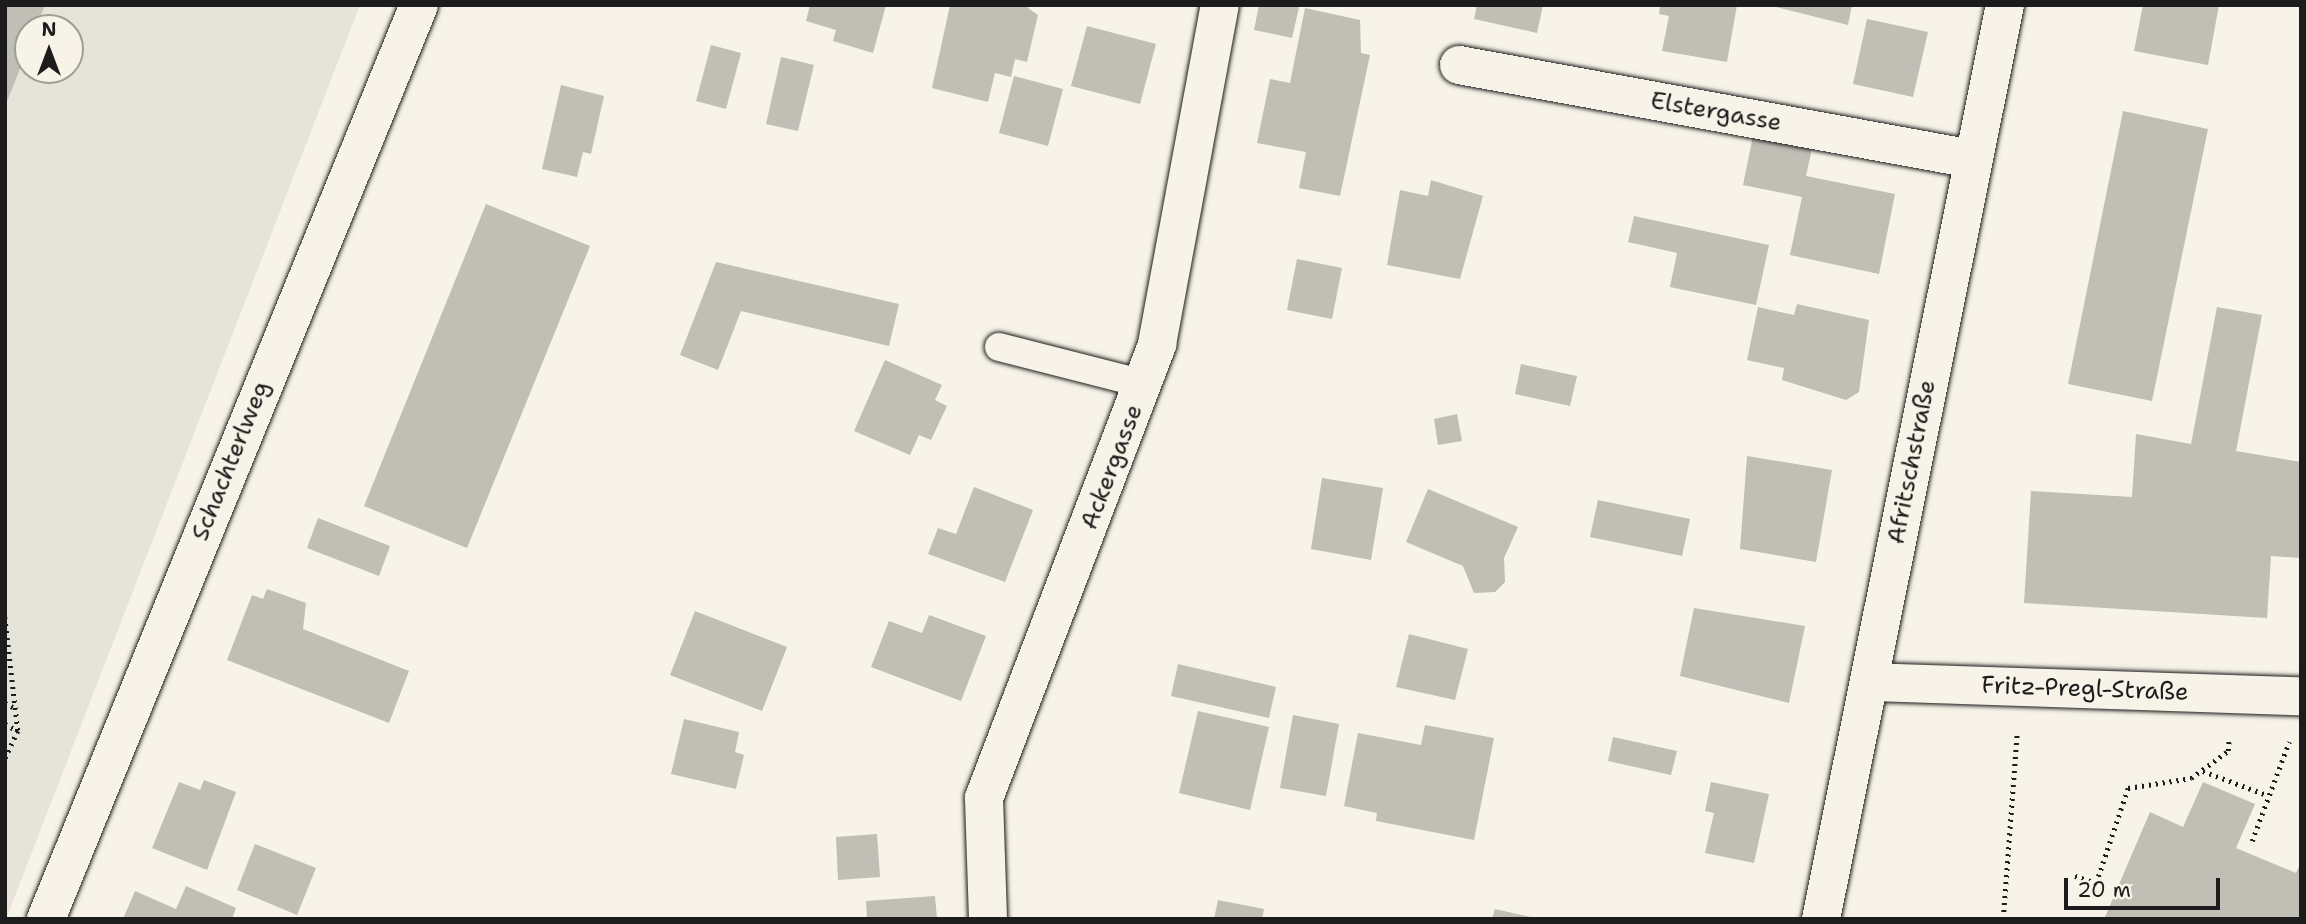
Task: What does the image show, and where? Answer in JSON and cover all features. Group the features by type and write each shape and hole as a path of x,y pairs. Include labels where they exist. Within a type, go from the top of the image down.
{"street":[{"name":"Schachterlweg","path":"46,919 419,5"},
{"name":"Ackergasse","path":"988,919 984,797 1144,384 1220,5"},
{"name":"Afritschstraße","path":"1821,919 2005,5"},
{"name":"Elstergasse","path":"1459,65 1972,159"},
{"name":"Fritz-Pregl-Straße","path":"1870,682 2298,696"}],"lane":[{"path":"999,347 1144,384"}],"path":[{"path":"5,617 18,709 18,731 5,760"},
{"path":"2003,919 2022,687"},
{"path":"2075,876 2096,883 2129,788 2191,778 2228,751 2232,694"},
{"path":"2252,841 2292,733 2298,696"},
{"path":"5,703 18,709"},
{"path":"5,724 18,731"},
{"path":"2203,771 2267,795"}],"shaded area":[{"path":"5,5 360,5 6,919"}],"building":[{"path":"5,5 45,5 41,14 14,14 14,84 5,106"},
{"path":"810,5 886,5 873,53 833,41 836,30 806,21"},
{"path":"950,5 1024,5 1038,15 1027,62 1015,59 1011,77 995,73 988,102 932,88"},
{"path":"1259,5 1299,7 1292,38 1254,30"},
{"path":"1477,5 1543,5 1537,33 1474,19"},
{"path":"1660,5 1737,5 1727,62 1662,51 1669,16 1659,14"},
{"path":"1776,5 1852,5 1848,25 1776,7"},
{"path":"2143,5 2219,5 2208,65 2134,51"},
{"path":"1305,8 1360,20 1361,53 1370,55 1340,196 1299,188 1306,152 1257,143 1270,79 1290,83"},
{"path":"1867,19 1928,32 1913,97 1853,84"},
{"path":"1087,26 1156,44 1140,104 1071,86"},
{"path":"711,45 741,53 726,109 696,101"},
{"path":"781,57 814,65 798,131 766,124"},
{"path":"1014,76 1063,89 1048,146 999,133"},
{"path":"561,85 604,96 591,154 583,152 577,177 542,169"},
{"path":"2123,111 2208,129 2152,401 2068,384"},
{"path":"1753,136 1812,148 1806,176 1895,194 1879,274 1790,255 1802,197 1743,185"},
{"path":"1431,180 1483,196 1460,279 1387,265 1400,190 1428,196"},
{"path":"486,204 590,246 467,548 364,506"},
{"path":"1634,216 1769,245 1756,305 1670,287 1677,253 1628,242"},
{"path":"1297,259 1342,268 1332,319 1287,310"},
{"path":"716,262 899,304 889,346 741,311 718,370 680,355"},
{"path":"1797,304 1869,320 1859,392 1846,400 1782,380 1784,368 1747,360 1758,307 1794,315"},
{"path":"2217,307 2262,315 2236,451 2301,462 2301,558 2271,556 2267,618 2024,603 2031,491 2132,497 2136,434 2191,444"},
{"path":"885,360 942,385 935,400 947,406 931,440 919,435 910,455 854,431"},
{"path":"1521,364 1577,376 1570,406 1515,394"},
{"path":"1457,414 1462,441 1438,445 1434,419"},
{"path":"1747,456 1832,470 1816,562 1740,549"},
{"path":"1322,478 1383,488 1371,560 1311,549"},
{"path":"974,487 1033,510 1005,582 928,554 938,528 956,534"},
{"path":"1428,489 1518,527 1504,558 1505,582 1495,592 1474,593 1463,566 1406,542"},
{"path":"1598,500 1690,519 1682,556 1590,537"},
{"path":"318,518 390,546 379,576 307,548"},
{"path":"267,589 306,603 303,629 409,671 389,723 227,660 252,595 263,599"},
{"path":"1694,608 1805,626 1789,703 1680,676"},
{"path":"695,611 787,647 762,711 670,675"},
{"path":"929,615 986,636 961,701 871,667 889,621 922,633"},
{"path":"1409,634 1468,649 1455,700 1396,687"},
{"path":"1178,664 1276,687 1269,718 1171,696"},
{"path":"1198,711 1269,727 1250,810 1179,793"},
{"path":"1293,715 1339,724 1326,796 1280,788"},
{"path":"684,719 739,732 735,752 744,755 736,789 671,774"},
{"path":"1425,725 1494,738 1474,840 1376,821 1377,813 1344,806 1358,733 1421,745"},
{"path":"1613,737 1677,751 1671,775 1608,761"},
{"path":"204,780 236,792 207,870 152,848 179,782 200,790"},
{"path":"1711,782 1769,794 1754,863 1705,853 1714,813 1705,811"},
{"path":"2203,782 2255,804 2236,848 2296,873 2301,862 2301,919 2105,917 2150,812 2183,827"},
{"path":"877,834 880,877 838,880 836,837"},
{"path":"255,844 316,868 297,915 237,890"},
{"path":"186,886 236,908 232,919 123,919 135,891 176,909"},
{"path":"935,896 937,919 867,919 866,901"},
{"path":"1218,900 1264,909 1262,919 1214,919"},
{"path":"1495,909 1535,918 1535,919 1492,919"}]}
